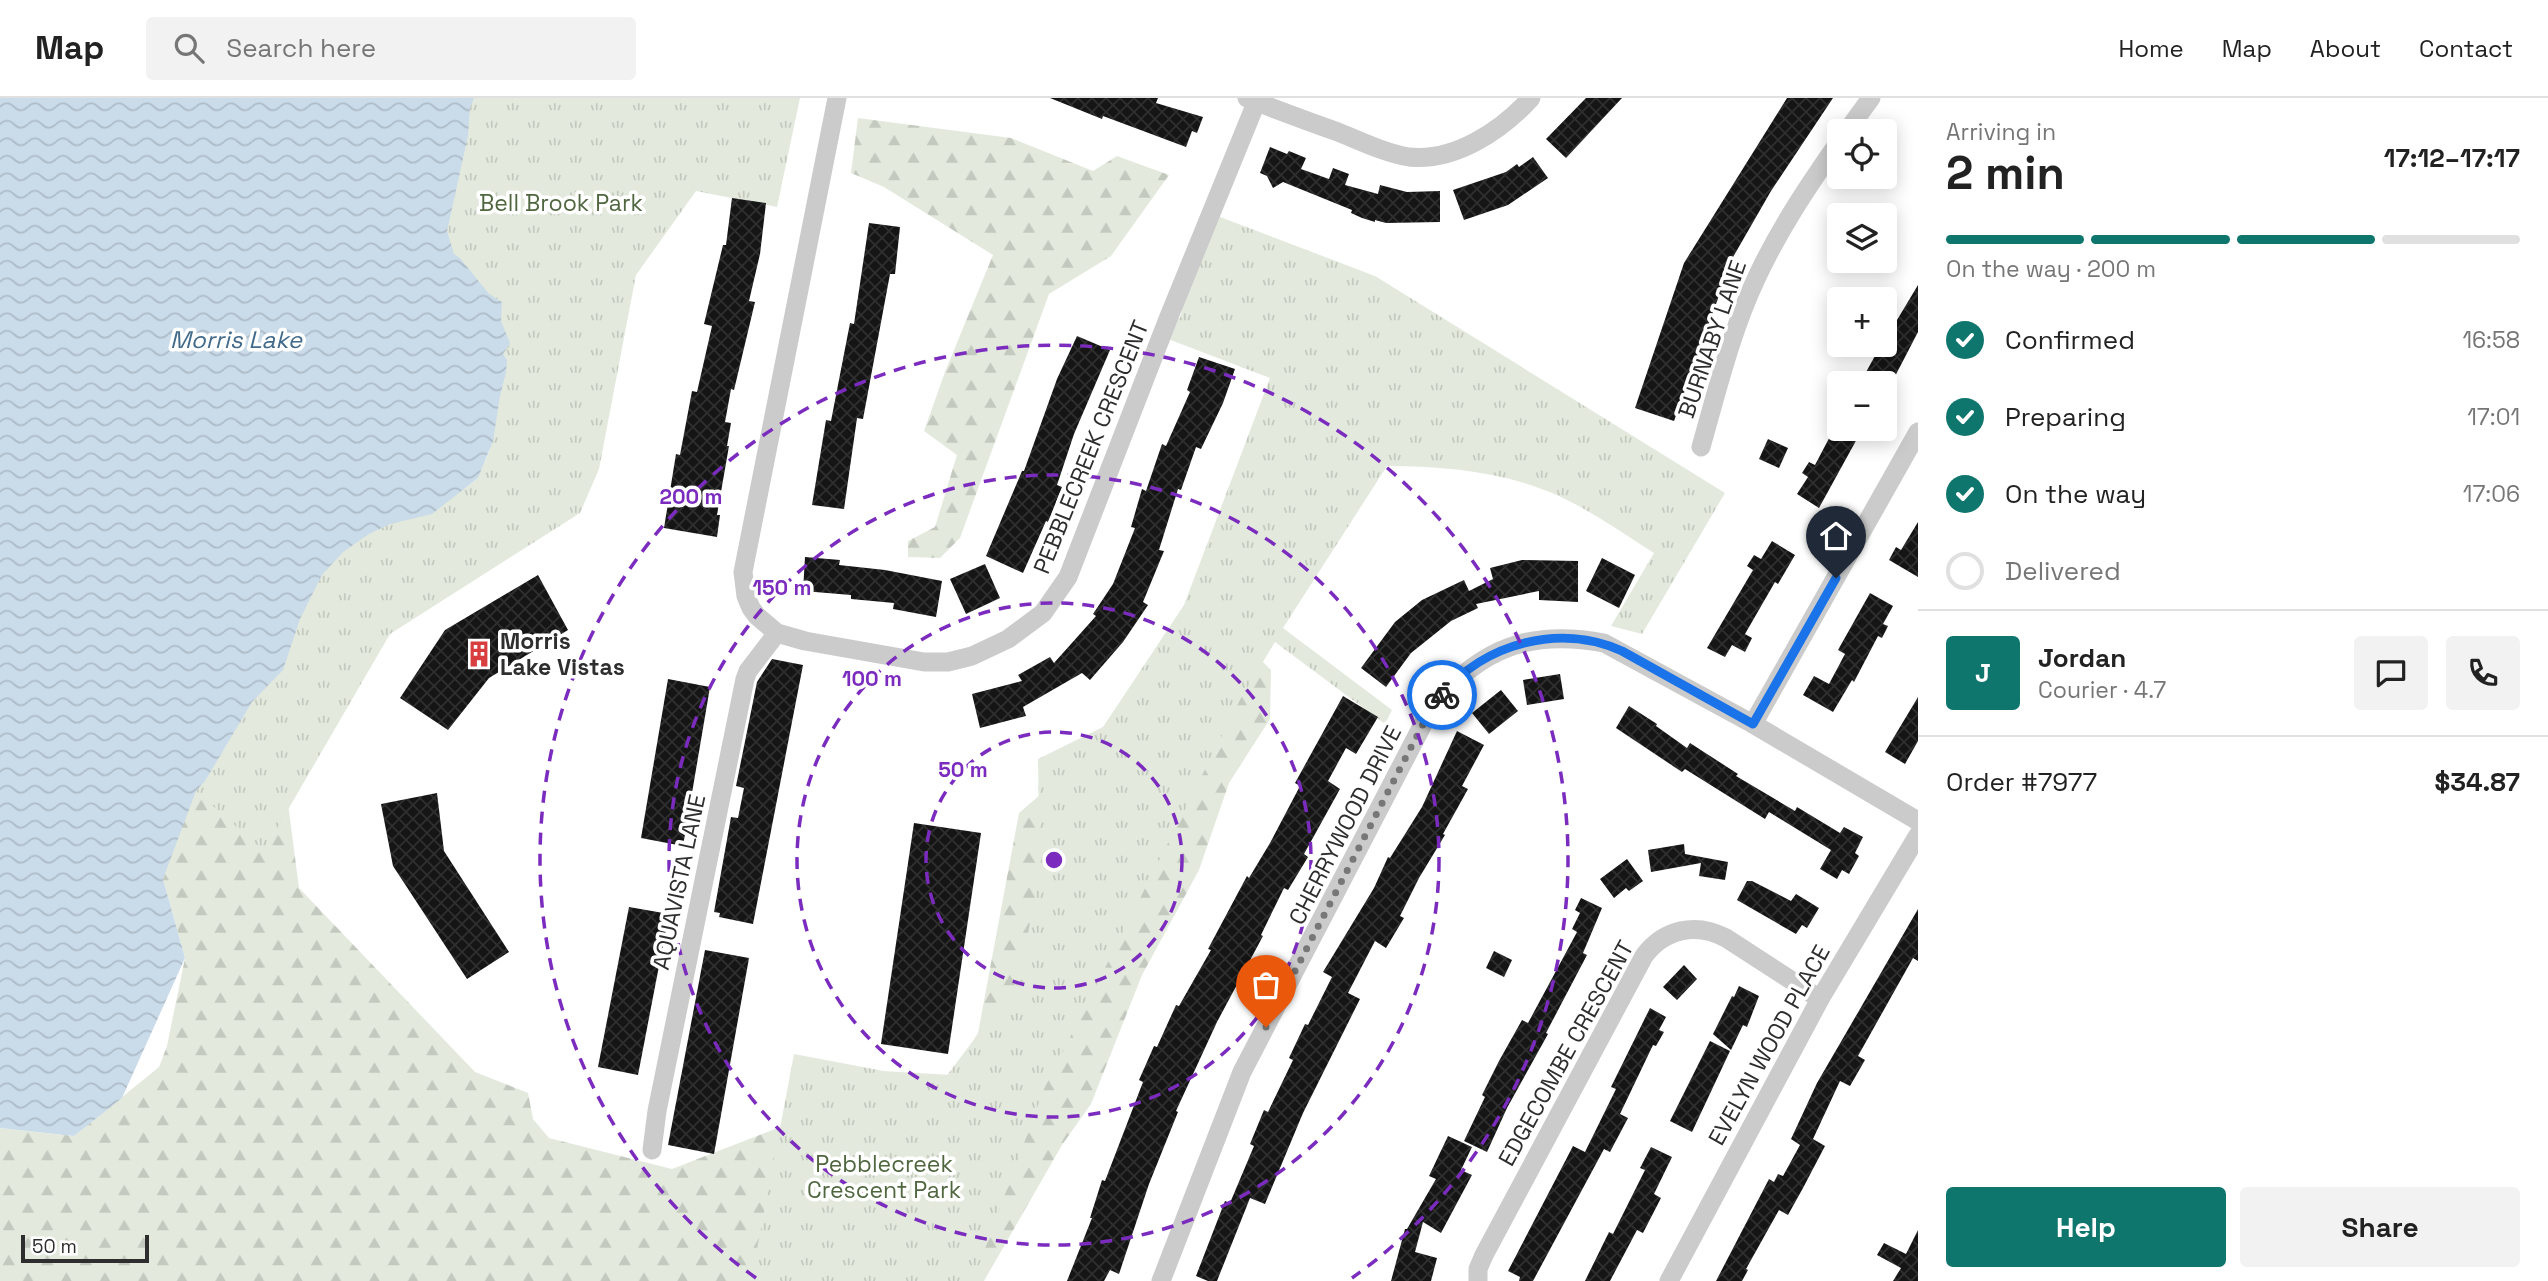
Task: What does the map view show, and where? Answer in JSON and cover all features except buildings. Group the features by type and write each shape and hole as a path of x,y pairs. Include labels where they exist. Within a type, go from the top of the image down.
{"street":[{"name":"PEBBLECREEK CRESCENT","path":"837,98 743,572 746,596 751,608 777,633 805,641 924,662 948,662 991,649 1043,613 1057,596 1078,556 1254,99"},
{"path":"1254,99 1373,146 1412,157 1452,152 1476,142 1499,128 1531,98"},
{"path":"1856,119 1871,98"},
{"name":"BURNABY LANE","path":"1701,447 1728,353 1755,281 1781,231 1827,160"},
{"path":"1753,724 1918,432"},
{"name":"AQUAVISTA LANE","path":"652,1150 657,1111 745,679 748,671 777,633"},
{"name":"CHERRYWOOD DRIVE","path":"1161,1281 1242,1072 1433,705 1472,665 1524,642 1579,638 1604,643 1753,724 1918,821"},
{"name":"EVELYN WOOD PLACE","path":"1670,1281 1820,999 1918,835"},
{"name":"EDGECOMBE CRESCENT","path":"1478,1281 1478,1269 1483,1255 1644,957 1654,944 1678,931 1692,929 1712,932 1726,938 1820,999"}],"green space":[{"path":"469,98 752,98 713,174 639,220 346,672 286,788 299,888 475,1072 528,1093 533,1119 549,1138 672,1169 780,1127 812,1067 952,1075 978,1033 1019,813 1231,630 1271,670 1270,719 1229,783 1199,870 1142,975 1091,1104 1062,1145 984,1281 0,1281 0,1128 74,1136 159,1067 167,1046 185,958 163,879 192,791 432,251"},
{"name":"Bell Brook Park","path":"474,98 800,98 777,207 696,191 636,275 599,469 580,513 390,634 264,851 196,791 205,781 252,702 283,670 300,619 322,575 343,552 369,534 390,524 430,515 477,479 493,443 499,396 506,372 507,360 503,354 510,346 501,318 502,302 489,294 459,256 453,254 447,231"},
{"path":"858,118 1011,138 1093,171 1117,156 1169,175 1111,256 1049,294 960,538 940,558 908,557 908,541 935,527 957,455 924,431 993,255 884,187 851,173"},
{"name":"Pebblecreek Crescent Park","path":"1215,215 1375,276 1725,493 1642,634 1611,626 1654,553 1573,503 1541,488 1476,472 1387,466 1283,628 1392,710 1385,724 1275,642 1241,698 1044,1089 973,1281 751,1281 794,1054 942,1082 1019,980 1040,871 1038,759 1103,727 1184,605 1270,378 1168,339 1176,317 1180,318 1182,311 1179,310"}],"water":[{"name":"Morris Lake","path":"0,98 474,98 447,231 454,254 489,294 502,302 501,321 510,343 503,354 507,360 506,372 493,441 478,478 432,514 390,524 369,534 343,552 322,575 300,619 283,670 252,702 205,781 196,791 163,879 185,958 122,1098 74,1136 0,1128"}],"way so far":[{"path":"1266,1027 1418,739 1433,705 1442,695"}],"place":[{"name":"Morris Lake Vistas","path":"479,654"}],"route":[{"path":"1442,695 1472,665 1499,651 1524,642 1579,638 1604,643 1622,651 1753,724 1836,578"}]}
